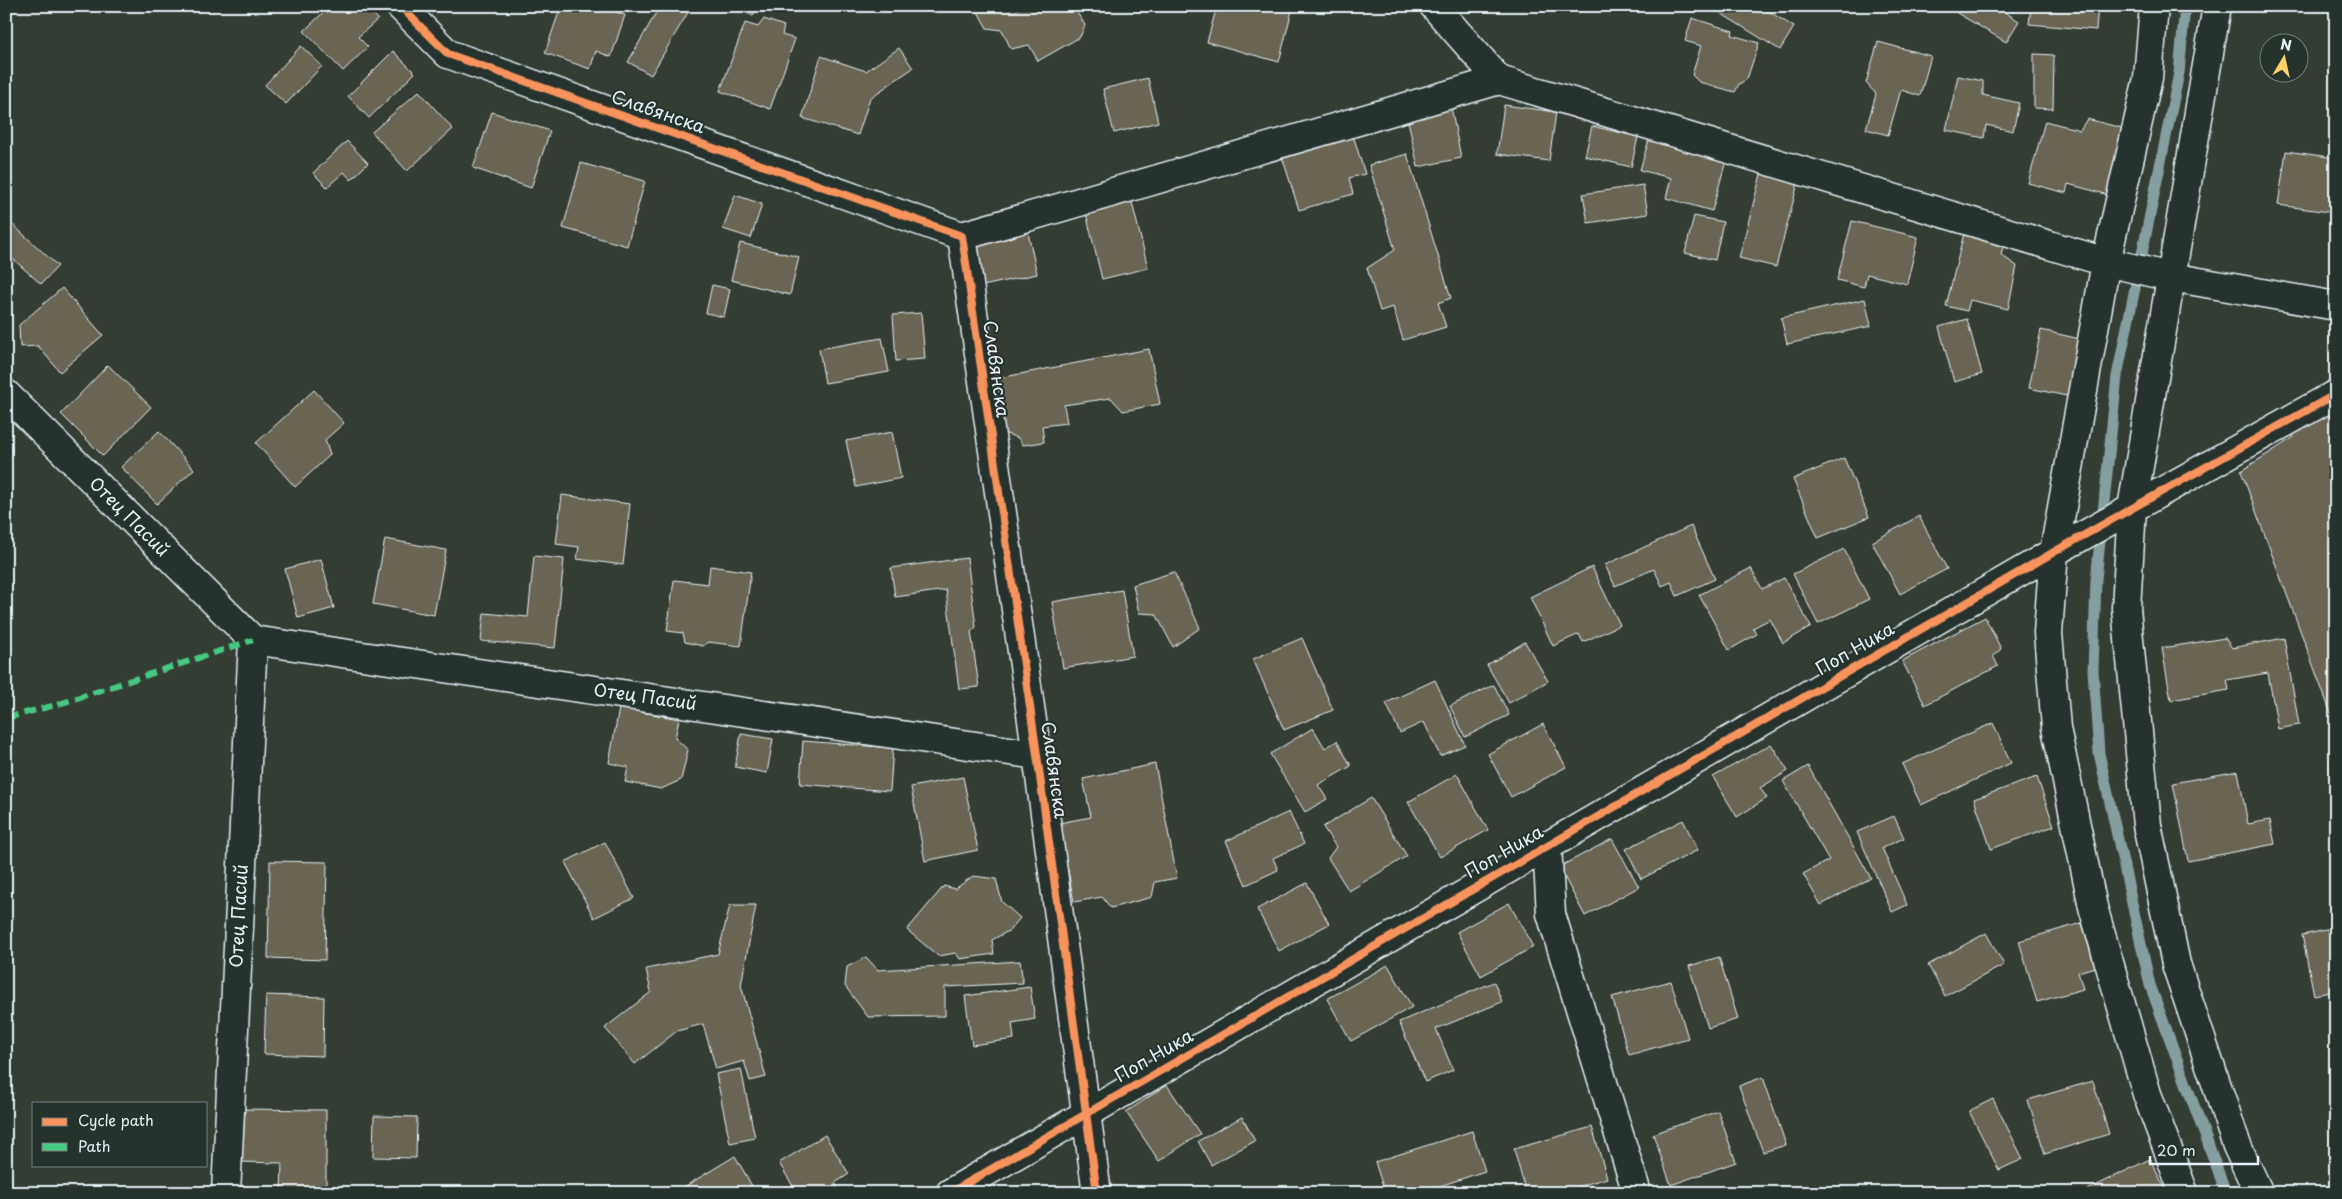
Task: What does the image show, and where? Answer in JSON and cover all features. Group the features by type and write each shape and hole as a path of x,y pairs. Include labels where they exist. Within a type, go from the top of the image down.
{"street":[{"name":"Славянска","path":"400,6 448,54 962,236 1037,755 1097,1193"},
{"path":"1434,6 1499,80 2106,262 2171,277 2336,306"},
{"path":"2154,6 2148,78 2106,262 2064,546 2048,633 2056,728 2091,898 2147,1094 2184,1193"},
{"path":"2217,6 2171,277 2124,513 2126,608 2146,825 2176,964 2237,1146 2259,1193"},
{"path":"962,236 1499,80"},
{"name":"Отец Пасий","path":"6,394 252,640 1037,755"},
{"name":"Поп Ника","path":"950,1193 2064,546 2336,394"},
{"name":"Отец Пасий","path":"226,1193 252,640"},
{"path":"1547,845 1551,914 1637,1193"}],"building":[{"path":"330,6 366,6 378,19 358,37 368,47 343,71 304,31"},
{"path":"561,6 598,6 625,15 611,57 596,51 590,69 545,53"},
{"path":"660,6 684,6 690,9 651,75 628,62"},
{"path":"733,6 758,6 753,16"},
{"path":"982,6 1010,6 1013,12 1024,6 1067,6 1074,8 1085,25 1080,37 1038,61 1029,45 1011,49 1002,30 987,28 977,10"},
{"path":"1217,6 1293,6 1279,62 1207,42"},
{"path":"1720,6 1760,6 1794,27 1780,50 1717,11"},
{"path":"1960,6 1995,6 2019,21 2006,42 1957,13"},
{"path":"2031,6 2098,6 2096,30 2029,24"},
{"path":"1692,18 1733,31 1732,35 1759,43 1747,79 1739,84 1735,92 1699,82 1692,75 1701,46 1685,41"},
{"path":"764,19 784,26 782,35 795,39 770,109 720,91 745,23 758,27"},
{"path":"1878,42 1931,56 1920,96 1901,90 1888,135 1866,129 1876,94 1866,83"},
{"path":"301,46 322,66 286,104 265,85"},
{"path":"899,48 913,68 870,98 858,135 802,118 821,56 866,71"},
{"path":"393,51 415,73 369,118 348,96"},
{"path":"2034,54 2054,55 2053,109 2034,108"},
{"path":"1958,76 1983,81 1983,95 2019,103 2013,131 1986,125 1984,138 1946,130"},
{"path":"1148,78 1158,122 1114,133 1103,89"},
{"path":"419,91 453,129 407,171 372,132"},
{"path":"1504,105 1556,112 1549,161 1497,154"},
{"path":"1451,107 1461,158 1418,167 1407,116"},
{"path":"492,112 550,131 531,188 473,168"},
{"path":"2087,119 2126,129 2109,195 2068,184 2066,193 2028,183 2045,121 2080,130"},
{"path":"1592,126 1638,137 1631,167 1585,156"},
{"path":"1352,132 1365,174 1349,178 1353,194 1299,210 1281,153"},
{"path":"1650,136 1727,157 1712,211 1666,198 1671,178 1640,170"},
{"path":"347,141 368,163 351,180 344,172 327,187 313,173"},
{"path":"2286,151 2336,158 2336,213 2278,205"},
{"path":"1407,154 1451,298 1438,303 1446,327 1403,340 1393,307 1380,311 1367,268 1395,250 1369,165"},
{"path":"581,163 645,181 627,246 563,228"},
{"path":"1761,174 1798,183 1776,267 1739,258"},
{"path":"1643,185 1648,214 1588,223 1583,194"},
{"path":"735,195 762,204 751,238 723,229"},
{"path":"1131,198 1148,268 1102,279 1085,209"},
{"path":"1694,216 1723,222 1715,260 1685,253"},
{"path":"1852,221 1918,237 1907,284 1867,274 1864,287 1837,280"},
{"path":"11,223 58,266 41,284 13,259 6,267 6,228"},
{"path":"1966,225 2006,235 2001,255 2017,266 2008,309 1970,300 1967,311 1946,306"},
{"path":"1027,228 1037,274 983,286 972,240"},
{"path":"740,243 799,257 790,295 731,280"},
{"path":"712,285 730,289 724,317 706,313"},
{"path":"62,288 103,335 60,372 38,346 20,347 19,325"},
{"path":"1865,299 1871,326 1787,344 1781,318"},
{"path":"921,313 925,359 896,361 893,315"},
{"path":"1967,319 1982,374 1954,382 1939,327"},
{"path":"2041,330 2084,340 2071,397 2029,388"},
{"path":"882,338 889,372 825,383 819,349"},
{"path":"1149,349 1160,404 1123,411 1111,398 1064,405 1067,423 1042,426 1044,442 1023,445 1018,438 1004,433 994,379"},
{"path":"108,365 151,407 103,456 61,414"},
{"path":"314,390 344,423 325,440 330,455 295,487 256,443"},
{"path":"2336,407 2336,727 2241,471 2294,437 2290,431"},
{"path":"159,431 194,469 157,504 121,467"},
{"path":"892,432 901,478 856,487 846,441"},
{"path":"1844,458 1869,517 1818,538 1793,479"},
{"path":"562,495 630,504 623,565 577,559 579,547 556,544"},
{"path":"1919,516 1947,569 1900,594 1872,542"},
{"path":"1691,526 1715,579 1677,596 1671,582 1662,586 1654,569 1615,586 1605,565"},
{"path":"385,539 446,550 434,615 373,604"},
{"path":"1844,549 1869,599 1818,624 1793,574"},
{"path":"534,556 564,559 555,648 481,641 484,613 528,617"},
{"path":"967,558 976,627 971,632 979,687 959,689 946,590 895,597 891,568"},
{"path":"321,559 334,608 298,618 285,569"},
{"path":"710,566 751,572 741,646 708,642 703,646 685,642 683,633 667,631 674,580 708,584"},
{"path":"1592,567 1620,625 1583,642 1579,634 1553,646 1530,597"},
{"path":"1751,568 1762,589 1784,578 1811,627 1783,643 1770,619 1753,628 1757,634 1729,650 1699,595"},
{"path":"1174,572 1200,628 1173,647 1156,614 1139,613 1133,585"},
{"path":"1122,590 1133,656 1063,668 1052,602"},
{"path":"1985,617 2001,649 1993,656 1998,666 1925,705 1902,661"},
{"path":"1302,638 1333,710 1284,730 1253,659"},
{"path":"2225,638 2232,648 2284,638 2299,725 2278,729 2268,673 2227,680 2229,690 2171,700 2162,648"},
{"path":"1525,642 1548,681 1509,703 1487,665"},
{"path":"1435,680 1465,745 1440,756 1424,722 1400,733 1386,703"},
{"path":"1494,685 1509,715 1465,737 1450,706"},
{"path":"619,708 679,719 675,738 688,750 681,780 661,789 625,782 628,767 609,763"},
{"path":"1993,723 2011,763 1921,805 1902,764"},
{"path":"1543,724 1566,767 1511,797 1488,754"},
{"path":"1313,728 1325,748 1337,741 1351,766 1318,785 1327,799 1305,812 1270,754"},
{"path":"741,734 773,739 767,773 735,767"},
{"path":"803,741 893,748 890,791 800,784"},
{"path":"1771,744 1788,771 1760,788 1767,798 1737,817 1713,777"},
{"path":"1155,764 1177,878 1155,882 1152,897 1111,908 1102,897 1074,902 1059,823 1091,817 1083,779"},
{"path":"1808,766 1871,878 1821,905 1803,874 1829,860 1783,781"},
{"path":"2238,771 2248,824 2270,820 2275,844 2188,861 2173,783"},
{"path":"1457,774 1488,830 1440,857 1408,802"},
{"path":"963,777 978,850 925,861 911,787"},
{"path":"2037,777 2054,826 1991,849 1974,799"},
{"path":"1371,798 1407,856 1349,891 1328,858 1336,847 1323,827"},
{"path":"1289,812 1304,844 1273,858 1278,870 1246,885 1226,841"},
{"path":"1894,816 1904,838 1882,848 1907,905 1892,912 1857,832"},
{"path":"1683,820 1698,850 1641,879 1626,849"},
{"path":"1612,839 1639,887 1585,916 1559,867"},
{"path":"605,842 634,898 594,918 565,862"},
{"path":"270,861 327,862 325,960 268,958"},
{"path":"973,876 996,879 1002,902 1020,918 1010,930 992,940 994,954 960,959 956,953 938,956 907,930 944,886 955,889"},
{"path":"1307,883 1329,924 1279,951 1257,909"},
{"path":"1509,903 1533,947 1481,976 1457,932"},
{"path":"730,905 756,905 741,985 766,1077 750,1081 744,1061 716,1069 703,1024 677,1031 635,1064 605,1028 651,992 646,969 718,954"},
{"path":"2082,923 2095,967 2078,972 2083,989 2037,1002 2019,941"},
{"path":"2336,928 2336,991 2314,995 2302,935"},
{"path":"1986,933 2004,965 1945,996 1928,965"},
{"path":"866,957 878,970 1020,961 1023,983 945,987 945,1016 868,1017 845,986 847,967"},
{"path":"1719,957 1738,1019 1708,1028 1689,966"},
{"path":"1388,965 1412,1007 1351,1041 1327,999"},
{"path":"1671,981 1688,1038 1629,1055 1612,997"},
{"path":"1494,982 1502,1002 1436,1029 1453,1070 1425,1082 1399,1022"},
{"path":"1030,987 1035,1019 1012,1023 1014,1039 972,1045 965,996"},
{"path":"266,995 324,997 323,1056 264,1054"},
{"path":"741,1069 755,1138 730,1143 716,1074"},
{"path":"1763,1077 1786,1145 1763,1152 1739,1086"},
{"path":"2093,1081 2109,1134 2045,1154 2028,1100"},
{"path":"1167,1085 1200,1134 1159,1161 1126,1112"},
{"path":"1993,1099 2023,1159 1999,1170 1969,1111"},
{"path":"237,1109 326,1110 326,1191 281,1191 282,1163 237,1162"},
{"path":"1718,1111 1736,1162 1671,1185 1653,1134"},
{"path":"2336,1115 2336,1132 2330,1118"},
{"path":"374,1116 417,1117 416,1158 373,1157"},
{"path":"1242,1117 1255,1141 1211,1165 1198,1141"},
{"path":"1592,1127 1607,1178 1557,1193 1526,1193 1514,1149"},
{"path":"1472,1131 1485,1171 1419,1193 1385,1193 1375,1162"},
{"path":"825,1135 849,1174 835,1183 840,1193 797,1193 779,1163"},
{"path":"735,1156 756,1193 687,1193 684,1187"},
{"path":"2150,1159 2167,1193 2086,1193 2085,1191"}],"waterway":[{"path":"2185,6 2179,73 2117,376 2096,580 2093,671 2099,753 2150,985 2226,1193"}],"marked path":[{"path":"6,718 56,705 253,640"}],"cycle path":[{"path":"400,6 448,54 962,236 1037,755 1097,1193"},
{"path":"950,1193 2054,552 2336,394"}]}
